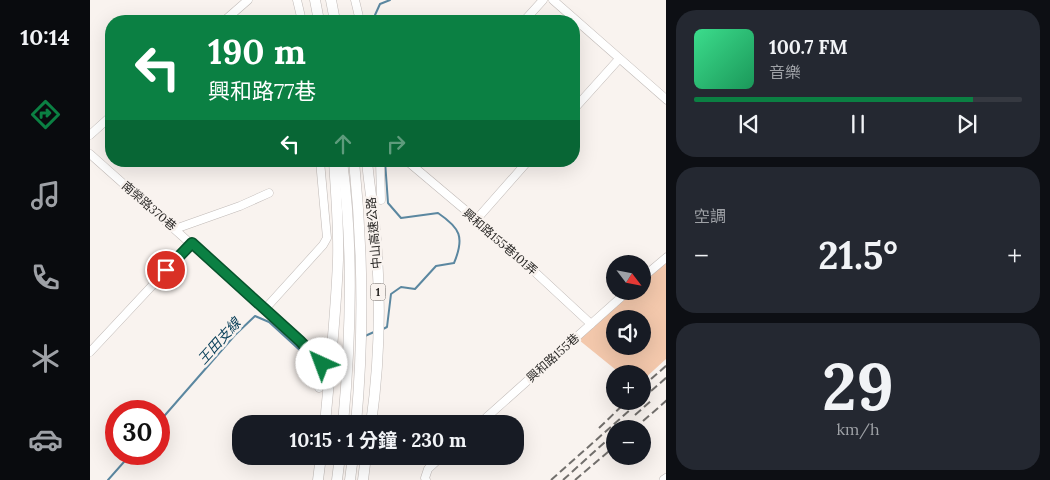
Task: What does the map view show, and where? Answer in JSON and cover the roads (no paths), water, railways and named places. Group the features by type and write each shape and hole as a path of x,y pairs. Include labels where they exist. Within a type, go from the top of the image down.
{"highway":[{"path":"315,0 319,15"},
{"path":"331,0 334,15"},
{"path":"326,415 333,348 338,260 338,221 334,167"},
{"name":"中山高速公路","path":"343,167 349,239 350,313 344,415"},
{"name":"中山高速公路","path":"355,167 359,214 362,329 357,415"},
{"name":"中山高速公路","path":"368,167 375,230 378,291 375,389 372,415"},
{"path":"318,480 320,465"},
{"path":"337,480 339,465"},
{"path":"350,480 352,465"},
{"path":"363,480 365,465"}],"street":[{"path":"231,15 248,0"},
{"path":"297,0 301,15"},
{"path":"355,0 359,15"},
{"path":"529,15 543,0"},
{"path":"553,0 570,15"},
{"path":"580,25 666,100"},
{"path":"580,102 618,59"},
{"path":"90,134 105,121"},
{"name":"南榮路370巷","path":"90,154 300,341 322,364 319,388"},
{"path":"265,309 323,245 327,238 321,167"},
{"path":"380,167 381,200"},
{"name":"興和路155巷101弄","path":"414,167 496,236 591,324"},
{"path":"476,220 523,167"},
{"path":"175,229 240,206 269,193"},
{"path":"90,352 192,243"},
{"path":"651,270 666,257"},
{"name":"興和路155巷","path":"489,415 618,300"},
{"path":"426,480 428,469 432,465"}],"waterway":[{"name":"王田支線","path":"375,15 380,4 390,0"},
{"name":"王田支線","path":"383,329 387,327 391,294 401,287 415,289 436,266 454,263 460,240 456,229 438,213 401,218 388,203 385,167"},
{"name":"王田支線","path":"170,409 235,335 255,316 269,322 304,354 308,354"},
{"name":"王田支線","path":"365,336 374,332"},
{"name":"王田支線","path":"315,354 328,350"},
{"name":"王田支線","path":"108,480 121,465"}],"railway":[{"path":"651,379 666,366"},
{"path":"651,391 666,378"},
{"path":"635,415 652,400"},
{"path":"644,420 666,401"},
{"path":"599,428 618,410"},
{"path":"551,480 630,410"},
{"path":"563,480 606,441"},
{"path":"575,480 606,454"}]}
